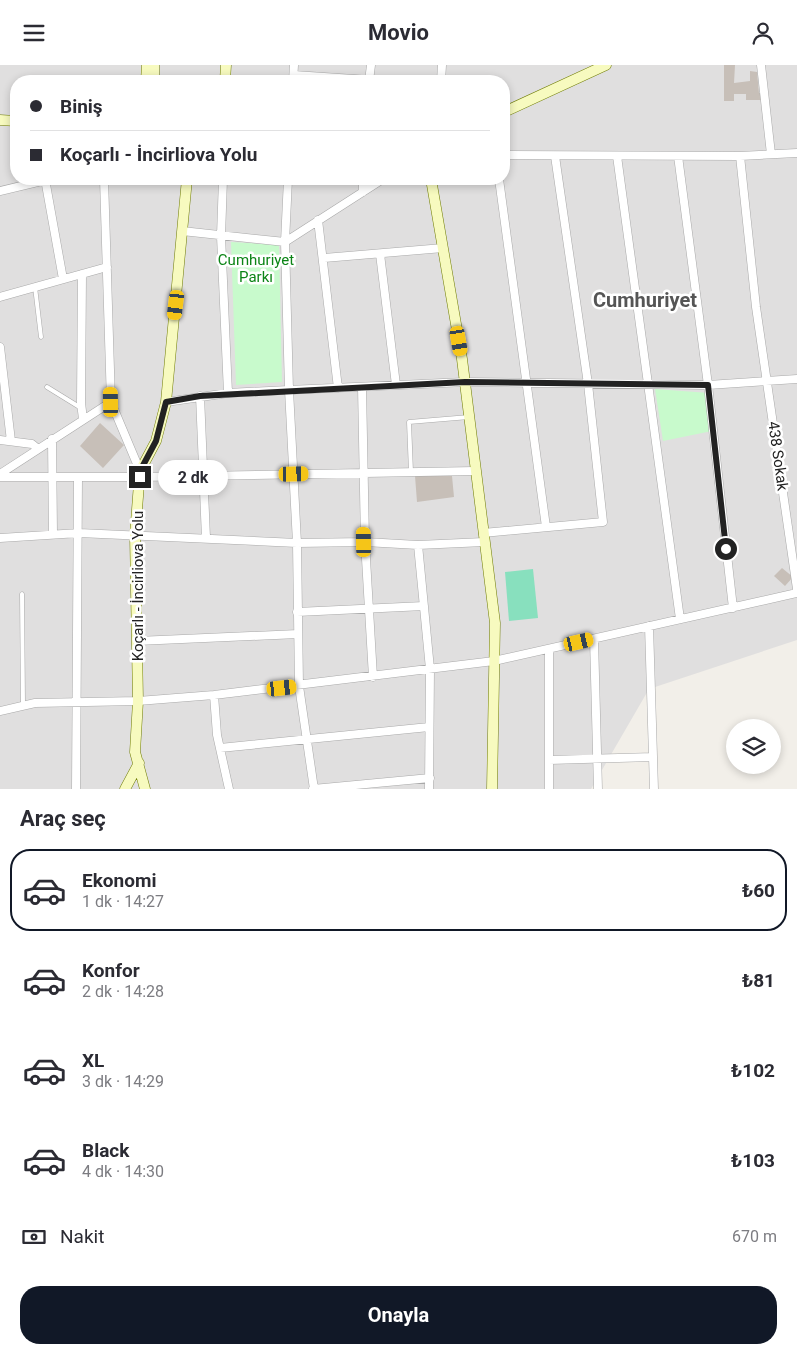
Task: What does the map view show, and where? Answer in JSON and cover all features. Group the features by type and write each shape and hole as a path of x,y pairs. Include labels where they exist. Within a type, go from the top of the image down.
{"street":[{"path":"510,109 606,65"},
{"path":"761,65 772,154"},
{"path":"510,155 740,156 797,153"},
{"path":"0,538 53,533 79,533 298,543 364,542 418,545 546,527 603,522 588,383 555,156"},
{"path":"617,156 680,619"},
{"path":"678,156 708,385 732,607"},
{"name":"438 Sokak","path":"740,156 756,307 797,591"},
{"path":"0,191 23,185"},
{"path":"47,185 63,279"},
{"path":"104,185 111,402 140,474"},
{"name":"Koçarlı - İncirliova Yolu","path":"145,789 136,752 138,701 135,535 140,474 156,441 166,402 186,185"},
{"path":"222,185 221,236 228,393"},
{"path":"288,185 285,242 298,543 299,686 313,789 430,778"},
{"path":"363,185 363,192"},
{"path":"182,231 285,242 374,185"},
{"path":"433,185 465,382 495,623 492,789"},
{"path":"500,185 546,527"},
{"path":"318,220 338,388"},
{"path":"324,258 443,248"},
{"path":"380,254 396,385"},
{"path":"0,297 107,267"},
{"path":"82,274 81,408 83,419"},
{"path":"0,347 11,441"},
{"path":"166,402 228,393 465,382 708,385 797,379"},
{"path":"362,387 364,542 373,677"},
{"path":"200,396 206,539"},
{"path":"0,476 38,448 111,402"},
{"path":"52,439 53,533"},
{"path":"0,440 32,444 38,448"},
{"path":"0,476 78,477 140,474 204,476 475,471"},
{"path":"76,789 78,477"},
{"path":"418,545 430,669 429,789"},
{"path":"0,711 23,705 78,701 138,701 214,695 494,661 797,591"},
{"path":"297,612 424,606"},
{"path":"649,626 654,789"},
{"path":"137,641 298,634"},
{"path":"594,639 598,789"},
{"path":"549,649 549,789"},
{"path":"214,695 220,748 229,789"},
{"path":"220,748 430,727"},
{"path":"549,759 653,757"},
{"path":"125,789 138,763"}],"lane":[{"path":"34,287 41,337"},
{"path":"47,387 81,408"},
{"path":"411,472 409,423 469,417"},
{"path":"22,594 23,705"}],"shaded area":[{"path":"0,65 797,65 797,640 649,689 591,789 0,789"}],"green space":[{"name":"Cumhuriyet Parkı","path":"231,242 279,245 282,382 236,385"},
{"path":"655,389 709,393 712,431 663,441"},
{"path":"533,569 538,618 509,621 505,572"}],"building":[{"path":"724,65 735,65 734,83 750,81 750,71 757,72 759,93 762,93 763,100 746,100 746,94 734,94 734,101 724,101"},
{"path":"100,423 124,445 103,468 80,446"},
{"path":"415,476 452,476 454,497 417,502"},
{"path":"782,568 793,577 785,586 774,576"}],"district":[{"name":"Cumhuriyet","path":"645,300"}],"route":[{"path":"140,477 140,471 156,441 166,402 200,396 228,393 465,382 708,385 726,549"}]}
